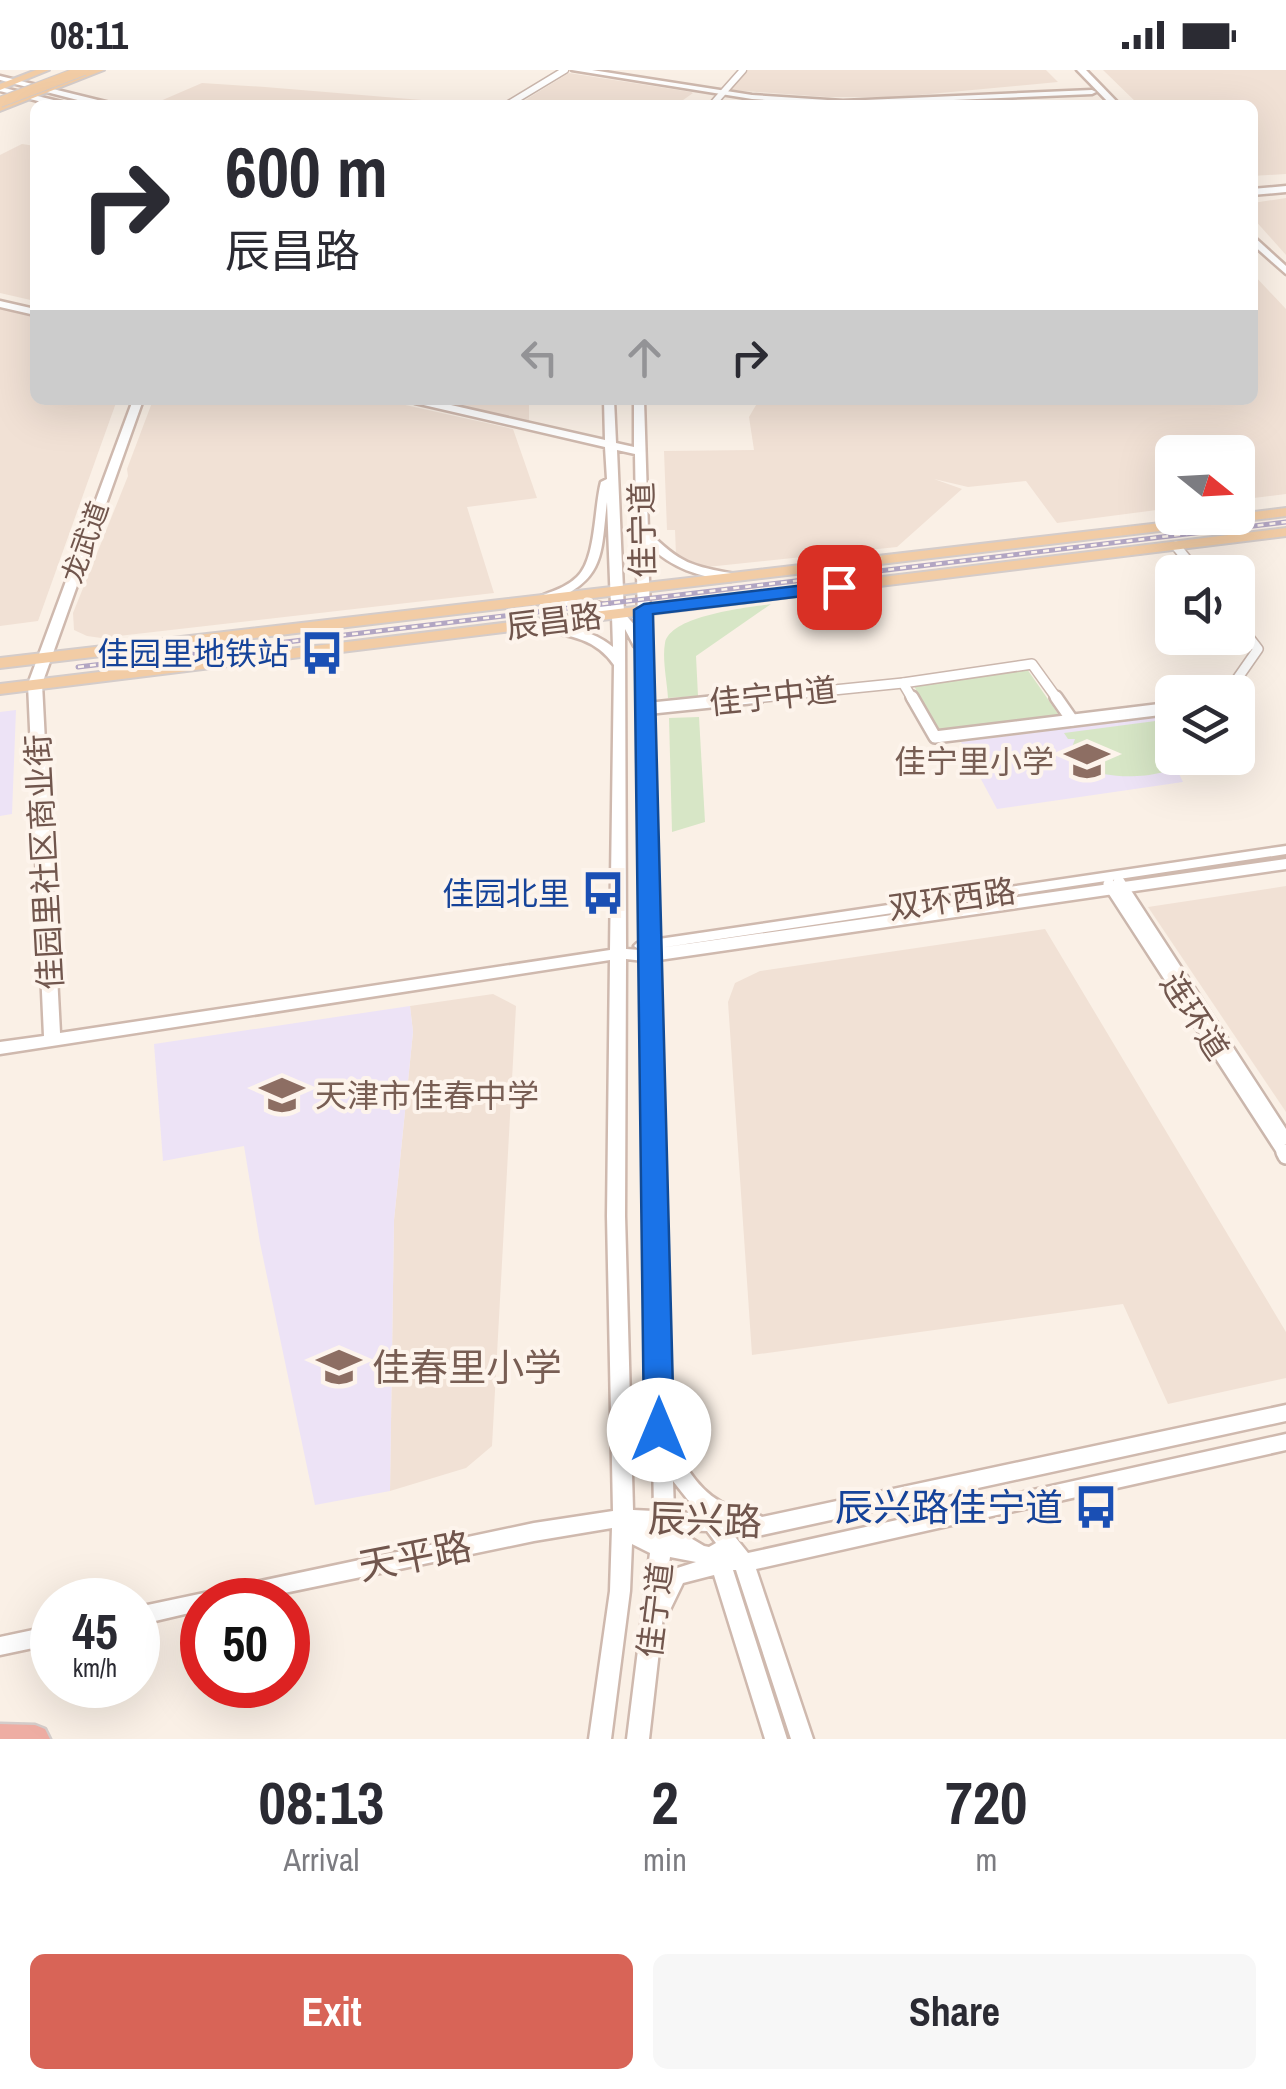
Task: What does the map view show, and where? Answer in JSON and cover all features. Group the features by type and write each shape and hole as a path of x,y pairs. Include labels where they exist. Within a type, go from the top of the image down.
{"highway":[{"path":"0,1737 35,1739"}],"main road":[{"path":"0,90 44,70"},
{"path":"0,90 65,70"},
{"path":"0,105 84,70"},
{"path":"0,105 99,70"},
{"path":"576,70 724,92 820,100"},
{"path":"594,70 724,92"},
{"path":"1070,70 1100,100"},
{"path":"1081,70 1111,100"},
{"path":"0,78 89,100"},
{"path":"906,100 1090,89"},
{"path":"0,90 45,100"},
{"path":"1258,189 1286,186"},
{"path":"1258,244 1286,271"},
{"path":"1258,257 1286,284"},
{"path":"0,304 30,311"},
{"name":"龙武道","path":"35,684 136,405"},
{"path":"436,405 641,452"},
{"name":"佳宁道","path":"600,1739 625,1524 616,1216 620,665 609,405"},
{"name":"佳宁道","path":"638,1739 663,1533 639,405"},
{"path":"527,604 574,587 590,574 598,554 602,498 610,474"},
{"name":"辰昌路","path":"0,663 1286,512"},
{"path":"642,532 681,568 740,578"},
{"name":"辰昌路","path":"0,688 1286,532"},
{"path":"527,604 589,604 618,613 632,624 643,655"},
{"path":"506,627 590,638 611,652 620,665"},
{"name":"佳园里社区商业街","path":"35,684 52,1040"},
{"path":"1114,882 1286,850"},
{"path":"0,1048 1114,882 1286,864"},
{"name":"辰兴路","path":"625,1524 648,1544 663,1533 713,1524 744,1528 1286,1413"},
{"path":"659,1430 681,1480 699,1500 726,1514 779,1522"},
{"name":"辰兴路","path":"625,1524 663,1533 712,1561 744,1563 1286,1442"},
{"name":"天平路","path":"310,1580 592,1523 625,1524"},
{"path":"713,1524 744,1563 802,1739"},
{"path":"713,1524 712,1561 730,1593 776,1739"},
{"path":"653,1632 676,1576 712,1561"},
{"path":"0,1646 30,1640"}],"street":[{"path":"507,100 557,70"},
{"path":"515,100 565,70"},
{"path":"717,100 743,70"},
{"path":"1176,546 1184,555"},
{"name":"佳宁中道","path":"643,709 903,683 1032,664 1072,720"},
{"path":"903,683 934,738 1155,710"},
{"name":"连环道","path":"1114,882 1286,1138"},
{"name":"连环道","path":"1114,882 1286,1156"}],"shaded area":[{"path":"748,70 1046,70 1058,82 897,97 731,90"},
{"path":"1103,70 1286,70 1286,174 1258,176 1258,100 1134,100"},
{"path":"569,73 693,93 683,100 525,100"},
{"path":"202,83 422,100 163,100"},
{"path":"22,144 30,145 30,300 0,293 0,155"},
{"path":"1286,198 1286,255 1258,224 1258,202"},
{"path":"1258,279 1286,309 1286,494 1255,498 1255,435 1155,435 1155,510 1057,523 1026,481 968,487 934,479 962,489 897,547 707,567 676,555 675,530 667,530 664,451 754,450 749,417 756,405 1258,405"},
{"path":"0,308 30,315 30,405 115,405 38,621 0,626"},
{"path":"151,405 405,405 513,429 537,498 467,507 494,593 101,638 87,636 74,630 73,613 128,476 127,469"},
{"path":"454,405 529,405 529,421"},
{"path":"16,710 12,814 0,816 0,712"},
{"name":"佳宁里小学","path":"1155,717 1155,775 1180,775 1183,782 997,809 961,742"},
{"path":"1286,886 1286,1112 1148,907"},
{"path":"1045,929 1286,1332 1286,1378 1168,1404 1123,1304 752,1355 728,1002 735,983 760,971"},
{"path":"493,994 516,1006 492,1446 466,1468 390,1491 394,1220 413,1032 410,1006"},
{"name":"天津市佳春中学","path":"410,1006 413,1032 394,1220 390,1491 315,1505 260,1243 244,1146 163,1161 154,1044"}],"green space":[{"path":"771,604 696,656 698,696 668,698 664,649 670,633 711,614"},
{"path":"1027,669 1061,718 940,733 914,686"},
{"path":"699,717 705,822 672,832 669,718"},
{"path":"1155,721 1155,774 1109,775 1087,768 1071,750 1075,739 1068,739 1064,733"}],"railway":[{"path":"78,667 1286,522"}],"place":[{"name":"佳园里地铁站","path":"322,653"},
{"name":"佳宁里小学","path":"1087,761"},
{"name":"佳园北里","path":"603,893"},
{"name":"天津市佳春中学","path":"282,1095"},
{"name":"佳春里小学","path":"339,1367"},
{"name":"辰兴路佳宁道","path":"1096,1507"}],"route":[{"path":"659,1430 644,610 839,587"}]}
